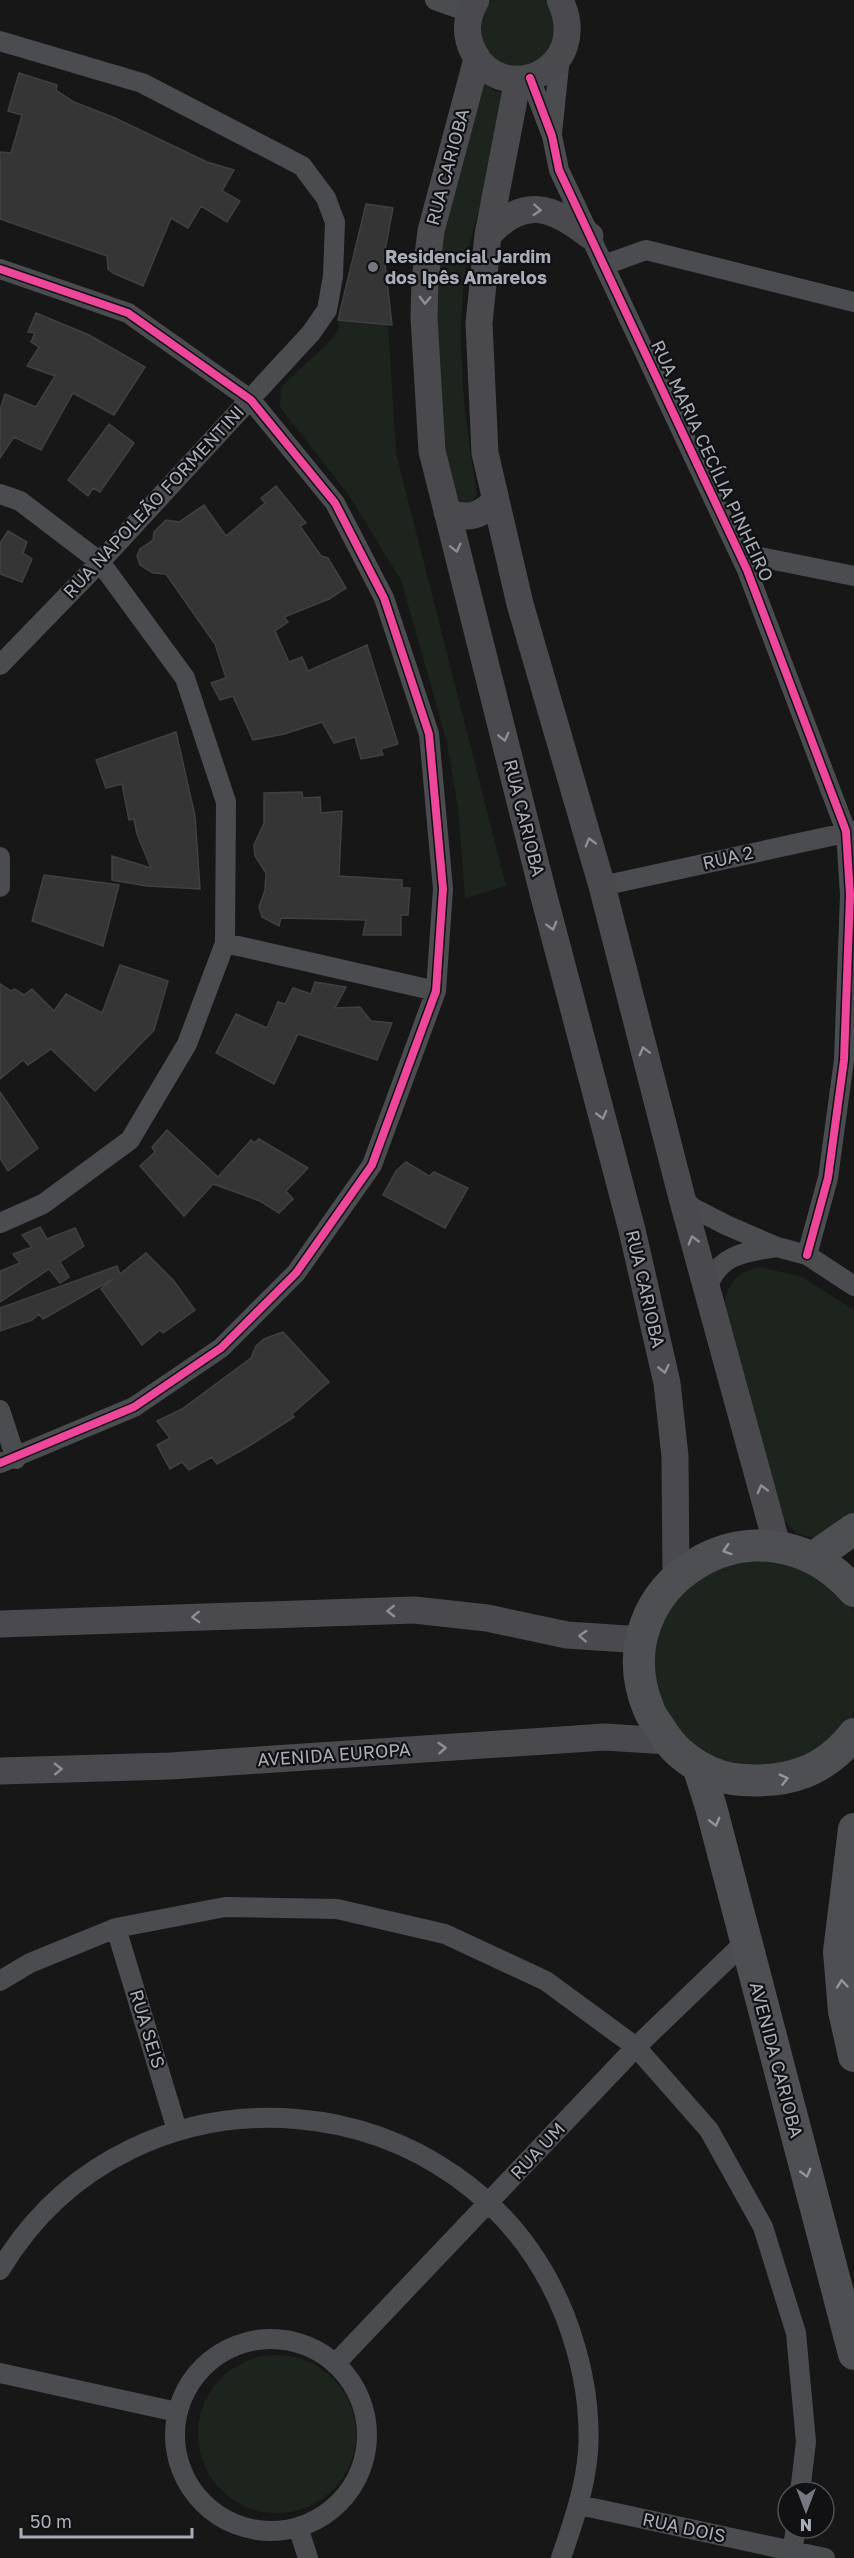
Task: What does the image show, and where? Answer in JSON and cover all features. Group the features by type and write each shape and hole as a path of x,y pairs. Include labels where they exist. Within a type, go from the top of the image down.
{"main road":[{"path":"473,6 466,28 469,44 477,59 488,70 503,77 524,78 547,70 560,57 568,29 567,5"},
{"name":"RUA CARIOBA","path":"477,59 431,231 425,280 424,318 432,451 543,893 632,1230 667,1383 675,1456 676,1577"},
{"path":"524,78 488,235 479,323 485,453 520,604 603,886 682,1198 777,1545"},
{"path":"488,235 513,213 536,209 557,214 590,236"},
{"path":"447,512 469,517 489,508 496,500"},
{"path":"813,1557 854,1530"},
{"path":"854,1591 838,1574 813,1557 777,1545 741,1545 706,1557 676,1577 654,1606 642,1640 640,1676 649,1711 668,1741 698,1766 734,1780 772,1782 809,1772 841,1751 854,1734"},
{"path":"0,1624 414,1610 487,1618 567,1635 642,1640"},
{"name":"AVENIDA EUROPA","path":"0,1771 170,1766 605,1737 668,1741"},
{"name":"AVENIDA CARIOBA","path":"698,1766 711,1807 854,2355"},
{"path":"854,1829 839,1952 844,2011 854,2055"}],"street":[{"path":"435,0 473,6"},
{"name":"RUA NAPOLEÃO FORMENTINI","path":"0,41 142,82 302,166 326,198 335,222 336,237 327,310 251,400 0,665"},
{"name":"RUA MARIA CECÍLIA PINHEIRO","path":"552,136 560,57"},
{"name":"RUA MARIA CECÍLIA PINHEIRO","path":"524,78 552,136 559,170 740,553 850,831 844,1060 828,1178 807,1255"},
{"path":"604,265 646,250 854,302"},
{"path":"0,268 128,313 251,400 335,503 384,598 429,734 443,889 436,991 372,1165 296,1274 221,1348 134,1407 8,1461 0,1410"},
{"path":"0,494 20,501 100,562 185,678 226,802 225,943 187,1044 130,1140 44,1204 0,1223"},
{"path":"740,553 854,576"},
{"name":"RUA 2","path":"603,886 850,831"},
{"path":"0,857 2,877 0,887"},
{"path":"225,943 436,991"},
{"path":"682,1198 693,1209 777,1247 807,1255 854,1286"},
{"path":"707,1288 712,1274 735,1254 777,1247"},
{"path":"0,1981 30,1963 116,1928 225,1907 348,1911 446,1934 546,1981 636,2047 709,2130 763,2227 796,2332 806,2442 801,2480"},
{"name":"RUA SEIS","path":"116,1928 177,2130"},
{"name":"RUA UM","path":"335,2364 636,2047 745,1942"},
{"path":"0,2270 16,2244 61,2195 116,2157 177,2130 243,2118 321,2121 375,2134 435,2162 489,2202 525,2243 555,2291 575,2342 586,2396 588,2451 579,2505 561,2558"},
{"path":"256,2340 285,2340 312,2348 335,2364 354,2386 364,2413 367,2442 360,2470 346,2495 324,2515 298,2527 269,2531 241,2526 215,2514 194,2493 180,2468 174,2440 177,2412 188,2385 206,2364 229,2348 256,2340"},
{"path":"0,2373 177,2412"},
{"name":"RUA DOIS","path":"579,2505 792,2555 825,2558"},
{"path":"298,2527 308,2558"},
{"path":"792,2555 794,2540"}],"shaded area":[{"path":"492,0 544,0 553,15 554,31 550,45 542,56 531,64 517,67 504,64 491,54 482,40 481,24 483,12"},
{"path":"478,80 497,92 519,93 484,193 467,260 461,326 462,360 467,428 477,494 471,502 457,505 438,448 432,282"},
{"path":"338,320 388,324 396,453 506,886 465,898 458,808 447,742 401,580 348,494 280,407 281,389 329,342 339,329"},
{"path":"760,1267 802,1277 854,1310 854,1516 819,1539 797,1534 782,1518 724,1307 727,1292 734,1280 745,1272"},
{"path":"738,1556 802,1564 851,1606 854,1612 854,1713 846,1728 823,1751 762,1771 700,1755 658,1706 651,1643 681,1586"},
{"path":"277,2355 307,2361 333,2378 350,2404 356,2434 350,2464 333,2490 307,2507 277,2513 247,2507 221,2490 204,2464 198,2434 204,2404 221,2378 247,2361"}],"building":[{"path":"19,73 57,85 56,90 74,102 115,118 207,162 234,170 222,191 240,201 227,222 201,206 188,228 171,218 143,286 108,269 107,256 0,219 0,152 11,153 22,115 8,111"},
{"path":"366,204 393,208 384,256 392,325 338,320"},
{"path":"36,313 89,335 145,367 114,415 73,393 41,450 14,437 0,458 0,410 5,394 36,407 55,376 27,366 39,347 31,342 35,333 28,332"},
{"path":"109,424 134,443 100,492 93,488 88,496 68,480"},
{"path":"276,486 306,523 300,526 321,556 328,558 346,588 329,599 284,617 288,622 275,631 289,662 302,657 308,671 367,645 398,744 381,749 383,755 361,759 355,737 334,743 322,722 284,734 253,740 233,696 220,700 211,683 226,678 215,644 166,574 153,573 140,565 137,556 140,549 153,540 154,532 166,520 179,522 204,505 226,536 265,503 261,498"},
{"path":"8,531 27,542 23,553 32,559 22,582 0,574 0,543"},
{"path":"176,732 195,816 200,889 147,886 112,880 112,856 151,868 137,834 134,819 129,820 122,784 106,788 96,760"},
{"path":"302,792 303,798 320,797 321,813 342,811 339,876 402,880 402,888 410,888 408,915 401,915 401,935 363,935 366,920 281,918 279,926 262,917 259,907 265,890 266,873 255,856 254,845 264,823 264,793"},
{"path":"44,875 119,885 103,946 32,921"},
{"path":"120,965 168,981 154,1030 95,1091 51,1049 28,1065 23,1060 0,1079 0,984 24,995 32,989 54,1011 66,994 102,1013"},
{"path":"315,982 346,987 335,1008 360,1007 371,1021 392,1023 377,1060 298,1034 274,1084 216,1053 236,1014 267,1028 278,1002 285,1004 293,988 311,994"},
{"path":"0,1092 38,1148 8,1171 0,1158"},
{"path":"167,1130 218,1177 251,1140 254,1143 259,1139 308,1168 286,1191 293,1199 279,1213 260,1201 213,1184 184,1216 140,1166 155,1152 152,1147"},
{"path":"406,1162 429,1176 434,1172 468,1188 445,1228 383,1195 396,1171"},
{"path":"40,1227 47,1239 75,1228 84,1246 60,1262 69,1277 60,1283 49,1269 0,1302 0,1271 20,1263 13,1254 32,1247 22,1235"},
{"path":"146,1253 174,1281 195,1310 163,1333 160,1330 142,1345 101,1289 113,1279 43,1319 39,1314 32,1320 0,1331 0,1308 117,1266 120,1274"},
{"path":"283,1332 329,1382 292,1414 294,1417 217,1464 212,1457 189,1470 182,1462 170,1469 157,1445 170,1438 157,1421 182,1409 251,1358 256,1346 264,1339"}],"cycle path":[{"path":"530,78 552,136 559,170 747,570 846,831 850,895 844,1060 828,1178 807,1255"},
{"path":"0,269 128,313 251,400 335,503 384,598 429,734 443,889 436,991 372,1165 296,1273 221,1348 134,1407 0,1463"}],"place":[{"name":"Residencial Jardim dos Ipês Amarelos","path":"373,267"}]}
